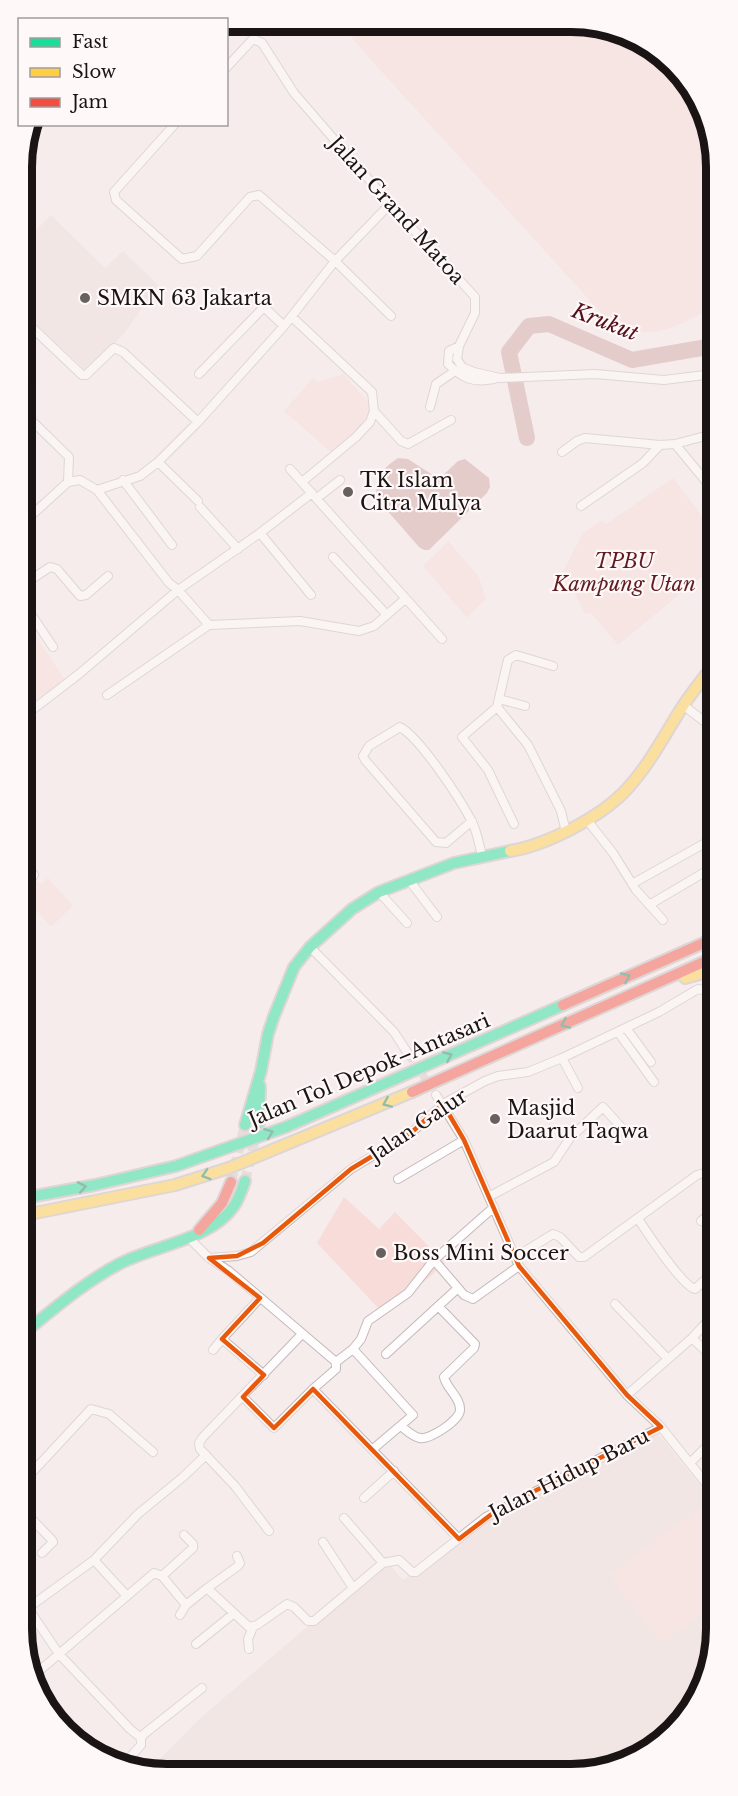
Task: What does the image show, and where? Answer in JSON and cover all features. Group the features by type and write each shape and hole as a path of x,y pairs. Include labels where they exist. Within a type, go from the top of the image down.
{"main road":[{"path":"245,1125 261,1071 268,1034 278,1006 294,967 310,947 352,909 379,892 454,863 525,849 566,832 586,820 625,791 641,772 683,705 706,675"},
{"name":"Jalan Tol Depok–Antasari","path":"32,1197 176,1166 286,1127 706,942"},
{"name":"Jalan Tol Depok–Antasari","path":"32,1213 175,1185 229,1168 441,1080 706,961"},
{"path":"636,992 706,973"},
{"path":"259,1123 261,1071"},
{"path":"32,1327 120,1264 217,1224 231,1210 245,1181"},
{"path":"193,1235 222,1203 231,1182"}],"street":[{"name":"Jalan Grand Matoa","path":"228,66 253,39 262,43 294,93 390,204 475,297 475,313 459,346 449,351 448,364 455,371"},
{"path":"173,126 114,192 116,200 182,259 196,256 250,197 259,195 335,261 391,316"},
{"path":"97,490 140,476 158,462 198,422 292,317 335,261 390,204"},
{"path":"199,374 261,310 265,308 270,311 284,326"},
{"path":"292,317 372,392 374,411 370,422 356,438 302,482"},
{"path":"32,328 82,375 86,375 114,348 123,352 198,422"},
{"path":"459,346 457,358 462,367 500,378"},
{"path":"430,407 436,384 455,371 459,376 480,381 595,374 664,380 706,375"},
{"path":"374,411 401,441 408,444 451,420"},
{"path":"32,421 69,457 68,482"},
{"path":"562,452 576,441 585,438 660,445 675,444 706,436"},
{"path":"675,444 706,482"},
{"path":"581,506 643,463 660,445"},
{"path":"158,462 238,549"},
{"path":"290,469 442,639"},
{"path":"32,515 68,482 80,480 97,490 169,583 178,590 209,626"},
{"path":"123,480 172,545"},
{"path":"32,710 75,678 178,590 340,480"},
{"path":"260,533 311,595"},
{"path":"333,557 387,615"},
{"path":"32,579 50,567 57,568 80,596 86,595 108,576"},
{"path":"107,694 209,626 300,621 359,631 374,626 405,599"},
{"path":"32,616 53,647"},
{"path":"514,824 488,770 462,737 498,703 508,660 516,655 553,666"},
{"path":"498,703 525,706"},
{"path":"498,703 528,745 561,811 566,832"},
{"path":"683,705 706,723"},
{"path":"472,821 446,843 436,842 364,760 363,756 369,746 400,728 410,732 425,750 472,821 482,856"},
{"path":"586,820 613,853 632,884 663,920"},
{"path":"632,884 706,842"},
{"path":"649,905 706,870"},
{"path":"409,880 437,917"},
{"path":"379,892 407,923"},
{"path":"310,947 394,1032 409,1055"},
{"name":"Jalan Galur","path":"209,1258 237,1256 251,1252 351,1169 412,1132 443,1104 485,1081 498,1076 528,1072 659,1012 698,989 706,992"},
{"path":"626,1028 651,1062"},
{"path":"618,1032 654,1082"},
{"path":"562,1058 578,1088"},
{"path":"436,1095 464,1140 519,1266 627,1395 661,1427 690,1463 706,1478"},
{"path":"490,1196 554,1162 570,1138 603,1107 621,1127"},
{"path":"398,1179 464,1140"},
{"path":"516,1257 553,1234 560,1237 579,1257 584,1257 697,1175 706,1172"},
{"path":"336,1362 353,1349 363,1337 368,1321 408,1293 434,1260 494,1207"},
{"path":"701,1221 706,1217"},
{"path":"638,1219 691,1288 695,1289 706,1279"},
{"path":"193,1235 209,1258 229,1271 336,1362"},
{"path":"434,1260 464,1295 473,1299 519,1266"},
{"path":"386,1354 458,1288"},
{"path":"213,1350 260,1298"},
{"path":"615,1304 668,1359"},
{"path":"401,1426 417,1438 427,1438 458,1417 460,1411 444,1377 474,1348 475,1344 438,1306"},
{"path":"627,1395 706,1323"},
{"path":"269,1530 235,1486 199,1446 200,1440 302,1334"},
{"path":"692,1338 706,1351"},
{"path":"222,1339 264,1375"},
{"path":"353,1349 412,1413 412,1417 373,1449"},
{"path":"243,1397 274,1428 336,1369 336,1362"},
{"path":"313,1389 459,1539"},
{"path":"32,1472 91,1409 109,1414 153,1452"},
{"name":"Jalan Hidup Baru","path":"383,1563 399,1560 414,1573 486,1516 661,1427"},
{"path":"690,1463 706,1447"},
{"path":"32,1605 94,1560 138,1514 206,1455"},
{"path":"364,1498 394,1471"},
{"path":"249,1649 248,1639 253,1627 287,1604 294,1607 308,1621 314,1621 383,1563 344,1518"},
{"path":"32,1519 53,1542 42,1553"},
{"path":"162,1576 193,1548 193,1544 184,1535"},
{"path":"323,1542 353,1588"},
{"path":"180,1615 186,1605 238,1566 240,1563 237,1556"},
{"path":"94,1560 127,1596"},
{"path":"39,1671 154,1573 162,1576 186,1605"},
{"path":"207,1589 246,1626 253,1627"},
{"path":"32,1614 59,1654 130,1730 141,1738"},
{"path":"196,1644 233,1614"},
{"path":"141,1738 202,1688"},
{"path":"129,1759 141,1745 141,1738"}],"highlighted area":[{"path":"443,1104 464,1140 519,1266 627,1395 661,1427 497,1510 459,1539 313,1389 274,1428 243,1397 264,1375 222,1339 260,1298 209,1258 237,1256 263,1243 351,1169 412,1132"}],"shaded area":[{"name":"SMKN 63 Jakarta","path":"51,215 105,268 123,251 158,285 124,334 85,370 32,321 32,234"},
{"path":"398,458 408,459 439,479 458,461 465,459 489,478 490,487 487,493 429,550 419,547 378,500 377,482 387,466"},
{"path":"653,1433 662,1438 706,1493 704,1656 696,1681 679,1712 647,1742 631,1751 606,1760 572,1764 155,1763 197,1721 376,1568 391,1566 403,1580 506,1506 614,1451 633,1448"}],"green space":[{"path":"347,32 589,33 631,45 654,59 679,84 696,115 702,132 706,166 706,311 671,328 647,332 620,325 604,316"},
{"path":"344,374 378,414 333,454 284,411 313,378 319,382"},
{"name":"TPBU Kampung Utan","path":"673,478 706,521 706,573 618,645 591,613 585,614 563,571 583,533 602,520 606,524"},
{"path":"448,541 479,577 486,599 467,618 423,566"},
{"path":"32,630 65,680 32,702"},
{"path":"48,878 73,906 51,927 32,906 32,884 36,880 41,884"},
{"name":"Boss Mini Soccer","path":"344,1197 379,1229 395,1212 445,1263 425,1281 381,1311 317,1243"},
{"path":"706,1504 706,1611 662,1644 610,1575"}],"waterway":[{"name":"Krukut","path":"527,438 509,352 529,326 549,324 632,360 706,347"}],"tunnel":[{"path":"409,1055 430,1086"},
{"path":"245,1181 259,1123"},
{"path":"231,1182 245,1125"}],"traffic: fast":[{"path":"245,1125 274,1016 294,967 310,947 352,909 379,892 454,863 510,851"},
{"path":"32,1197 176,1166 286,1127 563,1005"},
{"path":"259,1123 260,1086"},
{"path":"32,1326 106,1271 211,1227 224,1218 234,1206 245,1181"}],"traffic: slow":[{"path":"510,851 540,843 573,828 603,810 616,799 642,770 706,675"},
{"path":"685,978 706,972"},
{"path":"32,1214 175,1185 229,1168 412,1092"}],"traffic: jam":[{"path":"563,1005 706,942"},
{"path":"412,1092 706,961"},
{"path":"199,1230 222,1203 231,1182"}],"place":[{"name":"SMKN 63 Jakarta","path":"85,298"},
{"name":"TK Islam Citra Mulya","path":"348,492"},
{"name":"Masjid Daarut Taqwa","path":"495,1119"},
{"name":"Boss Mini Soccer","path":"381,1253"}]}
